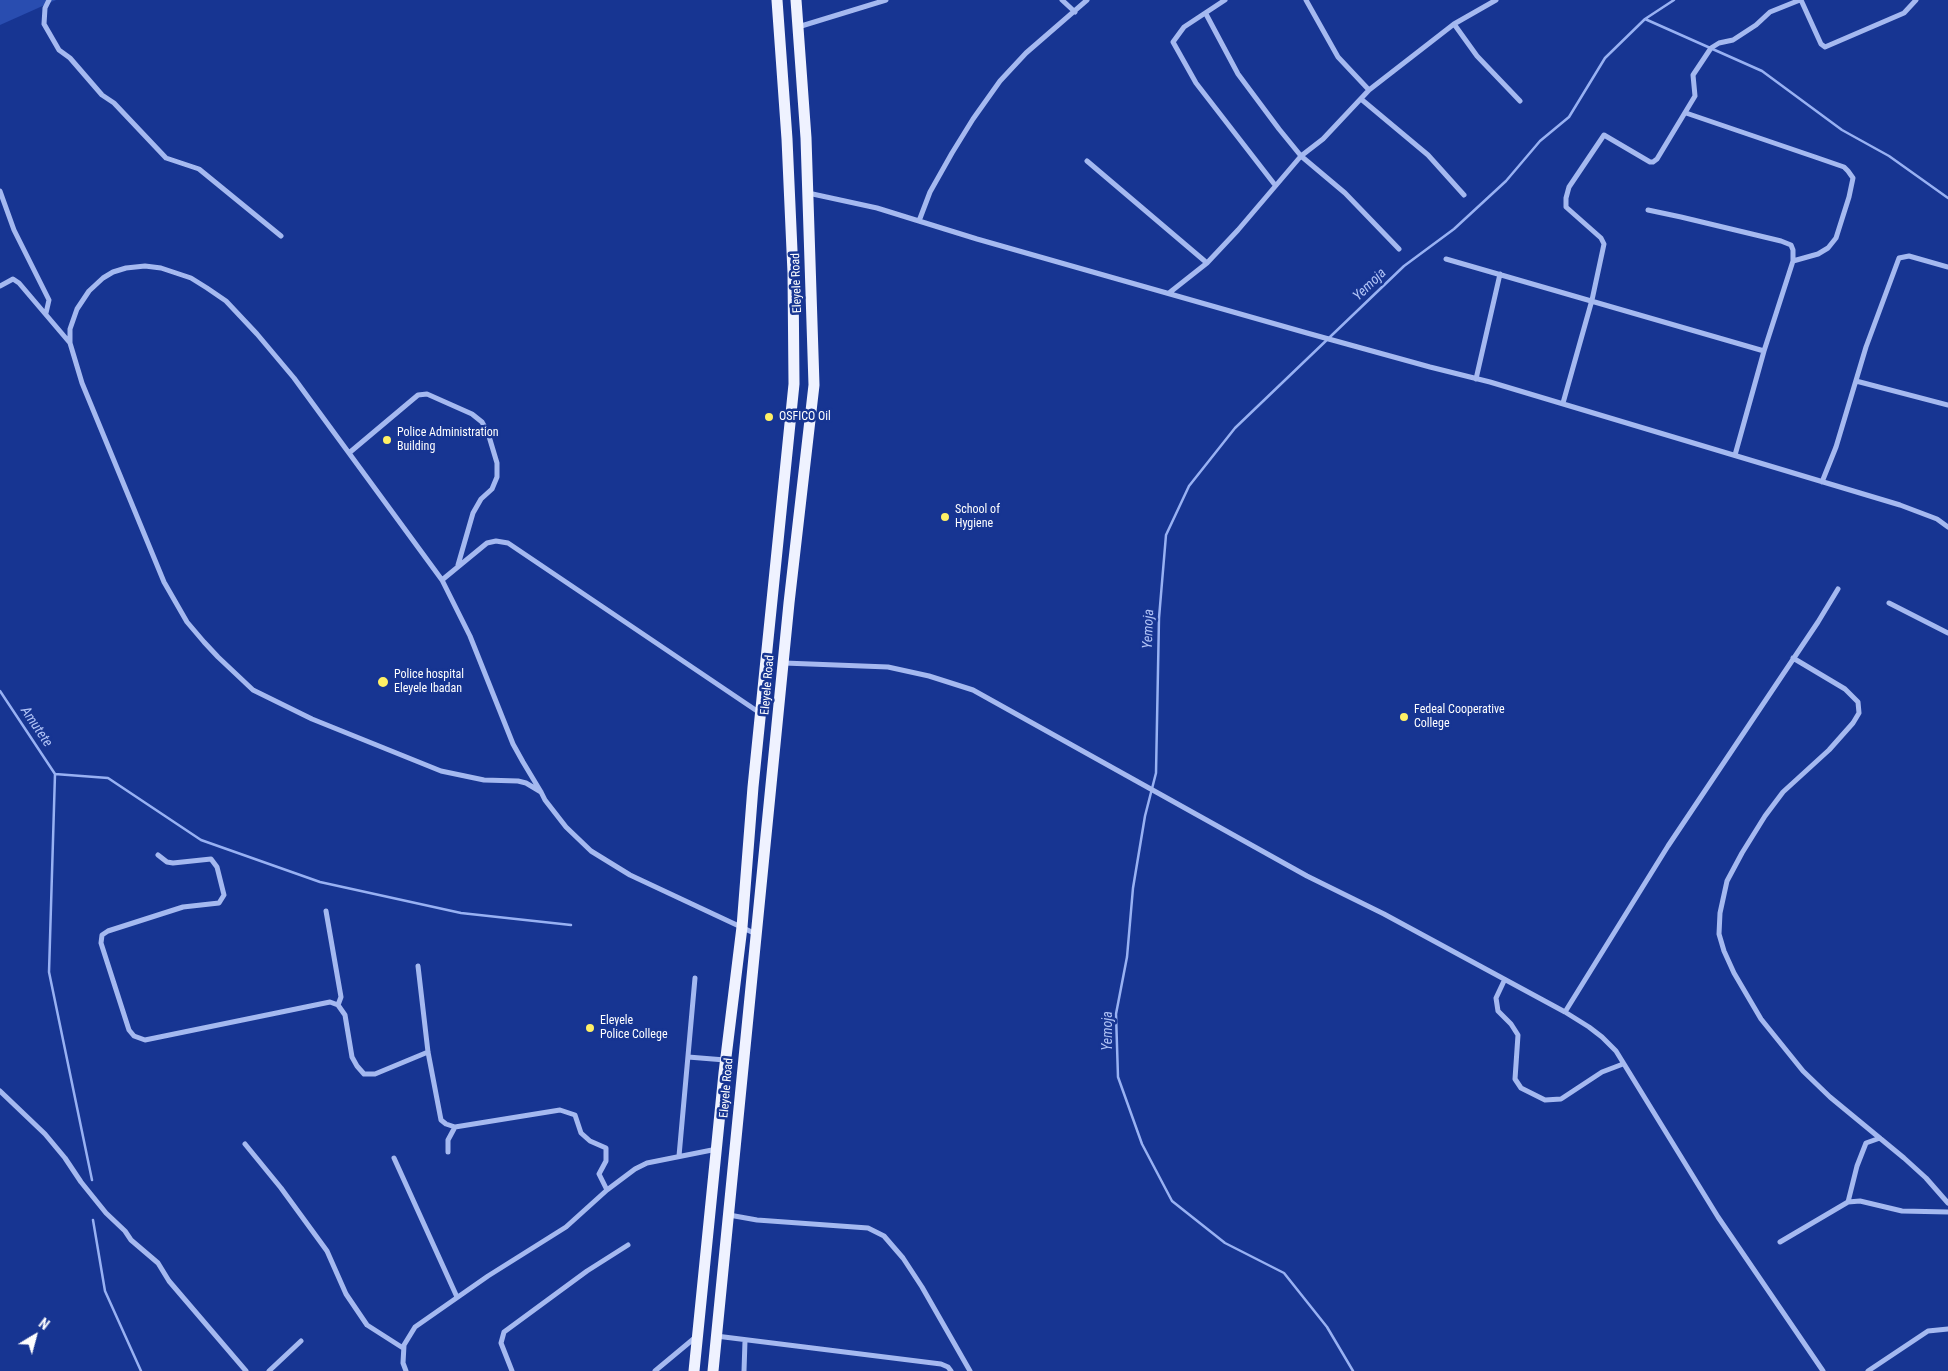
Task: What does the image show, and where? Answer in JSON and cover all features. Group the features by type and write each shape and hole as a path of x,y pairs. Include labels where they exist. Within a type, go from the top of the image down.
{"main road":[{"name":"Eleyele Road","path":"694,1371 726,1060 742,927 760,713 794,384 793,273 778,0"},
{"name":"Eleyele Road","path":"712,1371 814,385 806,138 796,0"},
{"path":"794,384 814,385"}],"street":[{"path":"49,0 45,8 44,24 59,50 70,58 102,95 114,103 166,158 199,169 281,236"},
{"path":"798,27 886,0"},
{"path":"1062,0 1075,12"},
{"path":"919,221 930,192 952,153 973,119 1000,82 1026,53 1087,0"},
{"path":"1225,0 1206,14 1184,26 1173,42 1196,83 1276,185"},
{"path":"1306,0 1338,58 1370,90"},
{"path":"1169,293 1207,263 1238,230 1301,156 1323,139 1370,90 1454,24 1496,0"},
{"path":"1563,404 1592,300 1604,244 1601,238 1566,207 1566,198 1569,187 1604,135 1650,162 1654,162 1695,96 1694,75 1707,53 1719,43 1733,40 1756,25 1770,12 1800,0 1822,44 1825,46 1904,13 1916,0"},
{"path":"1206,14 1238,74 1255,99 1301,156 1345,193 1399,250"},
{"path":"1454,24 1477,56 1520,101"},
{"path":"1361,99 1428,155 1464,195"},
{"path":"1686,113 1844,167 1848,171 1853,178 1836,238 1828,248 1818,254 1793,261"},
{"path":"1087,161 1207,263"},
{"path":"0,191 14,230 49,300 46,313"},
{"path":"807,193 877,208 1307,334 1563,404 1900,505 1937,519 1948,528"},
{"path":"1648,210 1681,216 1781,241 1791,245 1793,250 1793,261 1764,351 1735,455"},
{"path":"1822,482 1836,446 1866,347 1899,258 1909,256 1948,267"},
{"path":"1446,259 1764,351"},
{"path":"541,792 526,783 518,781 484,780 462,776 408,759 340,731 266,698 253,690 218,658 187,622 164,582 82,383 70,343 70,329 77,309 89,291 112,272 145,266 161,268 191,278 226,301 294,378 442,580 470,636 513,744 541,792 566,827 591,851 630,875 756,934"},
{"path":"1476,379 1500,274"},
{"path":"0,286 13,280 18,283 46,313 70,343"},
{"path":"1856,381 1948,403"},
{"path":"349,453 418,395 427,394 472,414 482,422 488,433 497,463 497,477 492,490 481,498 473,513 458,566"},
{"path":"442,580 487,542 508,543 760,713"},
{"path":"1565,1012 1668,846 1838,589"},
{"path":"1889,603 1948,633"},
{"path":"1793,658 1845,689 1858,702 1859,713 1853,723 1829,750 1783,792 1765,816 1742,853 1728,881 1720,914 1719,934 1734,973 1761,1019 1784,1049 1830,1097 1926,1178 1948,1203"},
{"path":"784,663 888,667 954,683 989,698 1307,876 1384,914 1504,981 1565,1012 1602,1037 1616,1051 1718,1217 1823,1371"},
{"path":"158,855 173,863 211,859 217,867 224,895 218,903 183,907 108,931 102,935 104,952 129,1030 134,1036 145,1040 326,1003 338,1005 345,1015 352,1057 356,1066 364,1074 375,1074 428,1052"},
{"path":"326,911 341,997 338,1005"},
{"path":"418,966 428,1052 441,1120 455,1127 560,1110 575,1115 580,1133 590,1141 606,1148 606,1161 599,1174 607,1190"},
{"path":"679,1156 695,978"},
{"path":"1504,981 1496,998 1498,1011 1511,1024 1518,1035 1515,1079 1521,1088 1545,1100 1561,1099 1602,1072 1623,1064"},
{"path":"688,1057 726,1060"},
{"path":"0,1091 45,1134 106,1214 125,1231 131,1240 158,1263 169,1280 246,1371"},
{"path":"448,1152 448,1140 455,1127"},
{"path":"1848,1202 1857,1166 1866,1143 1880,1138"},
{"path":"245,1144 281,1188 327,1252 346,1294 367,1325 404,1348"},
{"path":"406,1371 403,1363 404,1348 409,1334 415,1327 566,1227 607,1190 647,1162 717,1149"},
{"path":"394,1158 458,1297"},
{"path":"1780,1242 1848,1202 1860,1201 1902,1211 1948,1212"},
{"path":"729,1214 757,1220 868,1228 884,1236 903,1258 922,1287 970,1371"},
{"path":"512,1371 501,1343 504,1332 587,1271 628,1245"},
{"path":"1868,1371 1928,1331 1948,1329"},
{"path":"655,1371 698,1335"},
{"path":"716,1336 942,1364 951,1371"},
{"path":"269,1371 301,1341"},
{"path":"744,1371 745,1341"}],"shaded area":[{"path":"0,0 56,0 0,25"}],"waterway":[{"name":"Yemoja","path":"1353,1371 1327,1327 1284,1273 1225,1243 1172,1201 1142,1144 1118,1077 1116,1014 1127,957 1133,888 1145,816 1156,773 1159,618 1166,535 1189,486 1235,428 1404,266 1454,229 1506,181 1540,141 1569,117 1605,58 1645,19 1674,0"},
{"path":"1645,19 1762,71 1842,130 1889,156 1948,198"},
{"name":"Amutete","path":"0,691 55,774"},
{"path":"55,774 108,778 201,840 320,882 461,913 571,925"},
{"path":"55,774 49,972 92,1180"},
{"path":"93,1220 105,1291 141,1371"}],"place":[{"name":"OSFICO Oil","path":"769,417"},
{"name":"Police Administration Building","path":"387,440"},
{"name":"School of Hygiene","path":"945,517"},
{"name":"Police hospital Eleyele Ibadan","path":"383,682"},
{"name":"Fedeal Cooperative College","path":"1404,717"},
{"name":"Eleyele Police College","path":"590,1028"}]}
